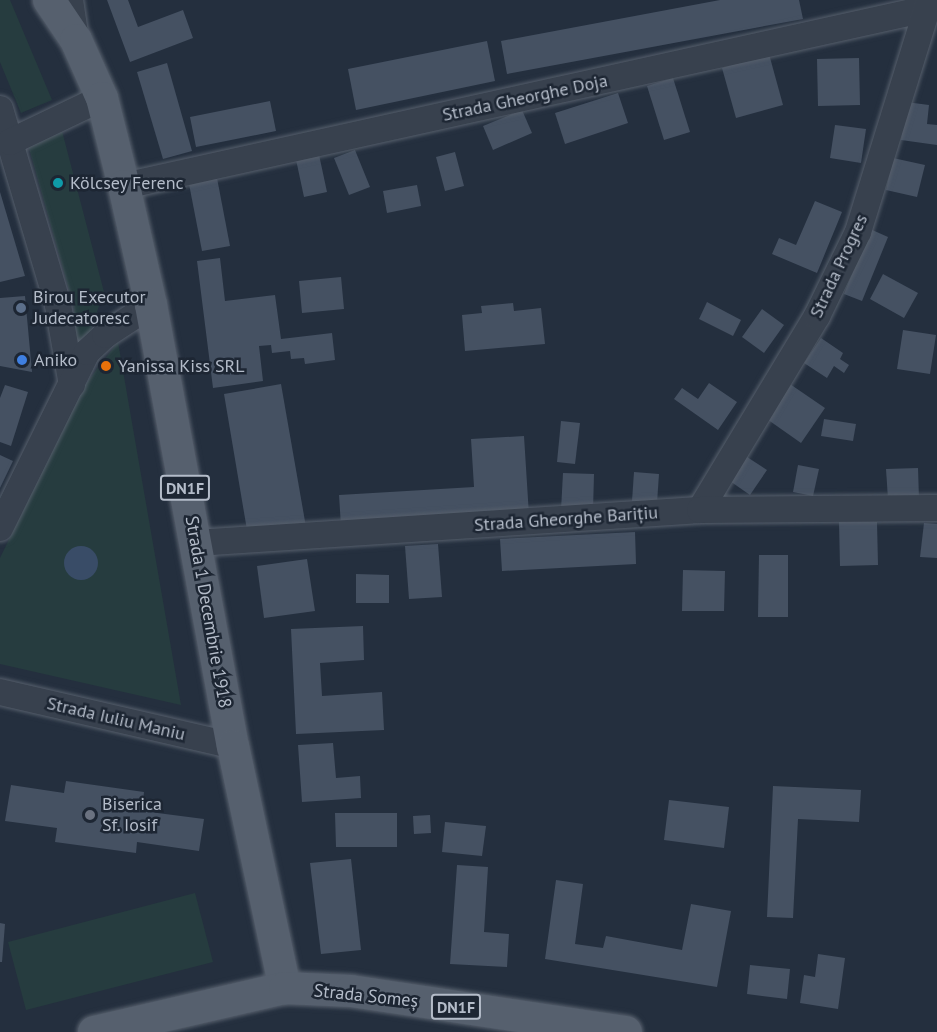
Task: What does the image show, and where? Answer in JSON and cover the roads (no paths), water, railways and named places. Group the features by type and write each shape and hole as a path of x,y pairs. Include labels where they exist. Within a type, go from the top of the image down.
{"main road":[{"name":"Strada 1 Decembrie 1918","path":"49,0 76,40 102,98 124,186 151,305 233,746 285,988"},
{"name":"Strada Someș","path":"94,1032 285,988 351,991 620,1032"}],"street":[{"path":"70,0 76,40"},
{"name":"Strada Gheorghe Doja","path":"124,186 928,5"},
{"name":"Strada Progres","path":"700,510 817,316 858,232 928,5"},
{"path":"10,142 102,98"},
{"path":"0,109 58,305 72,385"},
{"path":"0,528 87,352 105,334 151,305"},
{"name":"Strada Gheorghe Barițiu","path":"196,543 700,510 937,508"},
{"name":"Strada Iuliu Maniu","path":"0,692 233,746"}],"water":[{"path":"81,546 93,551 98,563 93,575 81,580 69,575 64,563 69,551"}],"place":[{"name":"Kölcsey Ferenc","path":"58,183"},
{"name":"Birou Executor Judecatoresc","path":"21,308"},
{"name":"Aniko","path":"22,360"},
{"name":"Yanissa Kiss SRL","path":"106,366"},
{"name":"Biserica Sf. Iosif","path":"90,815"}]}
